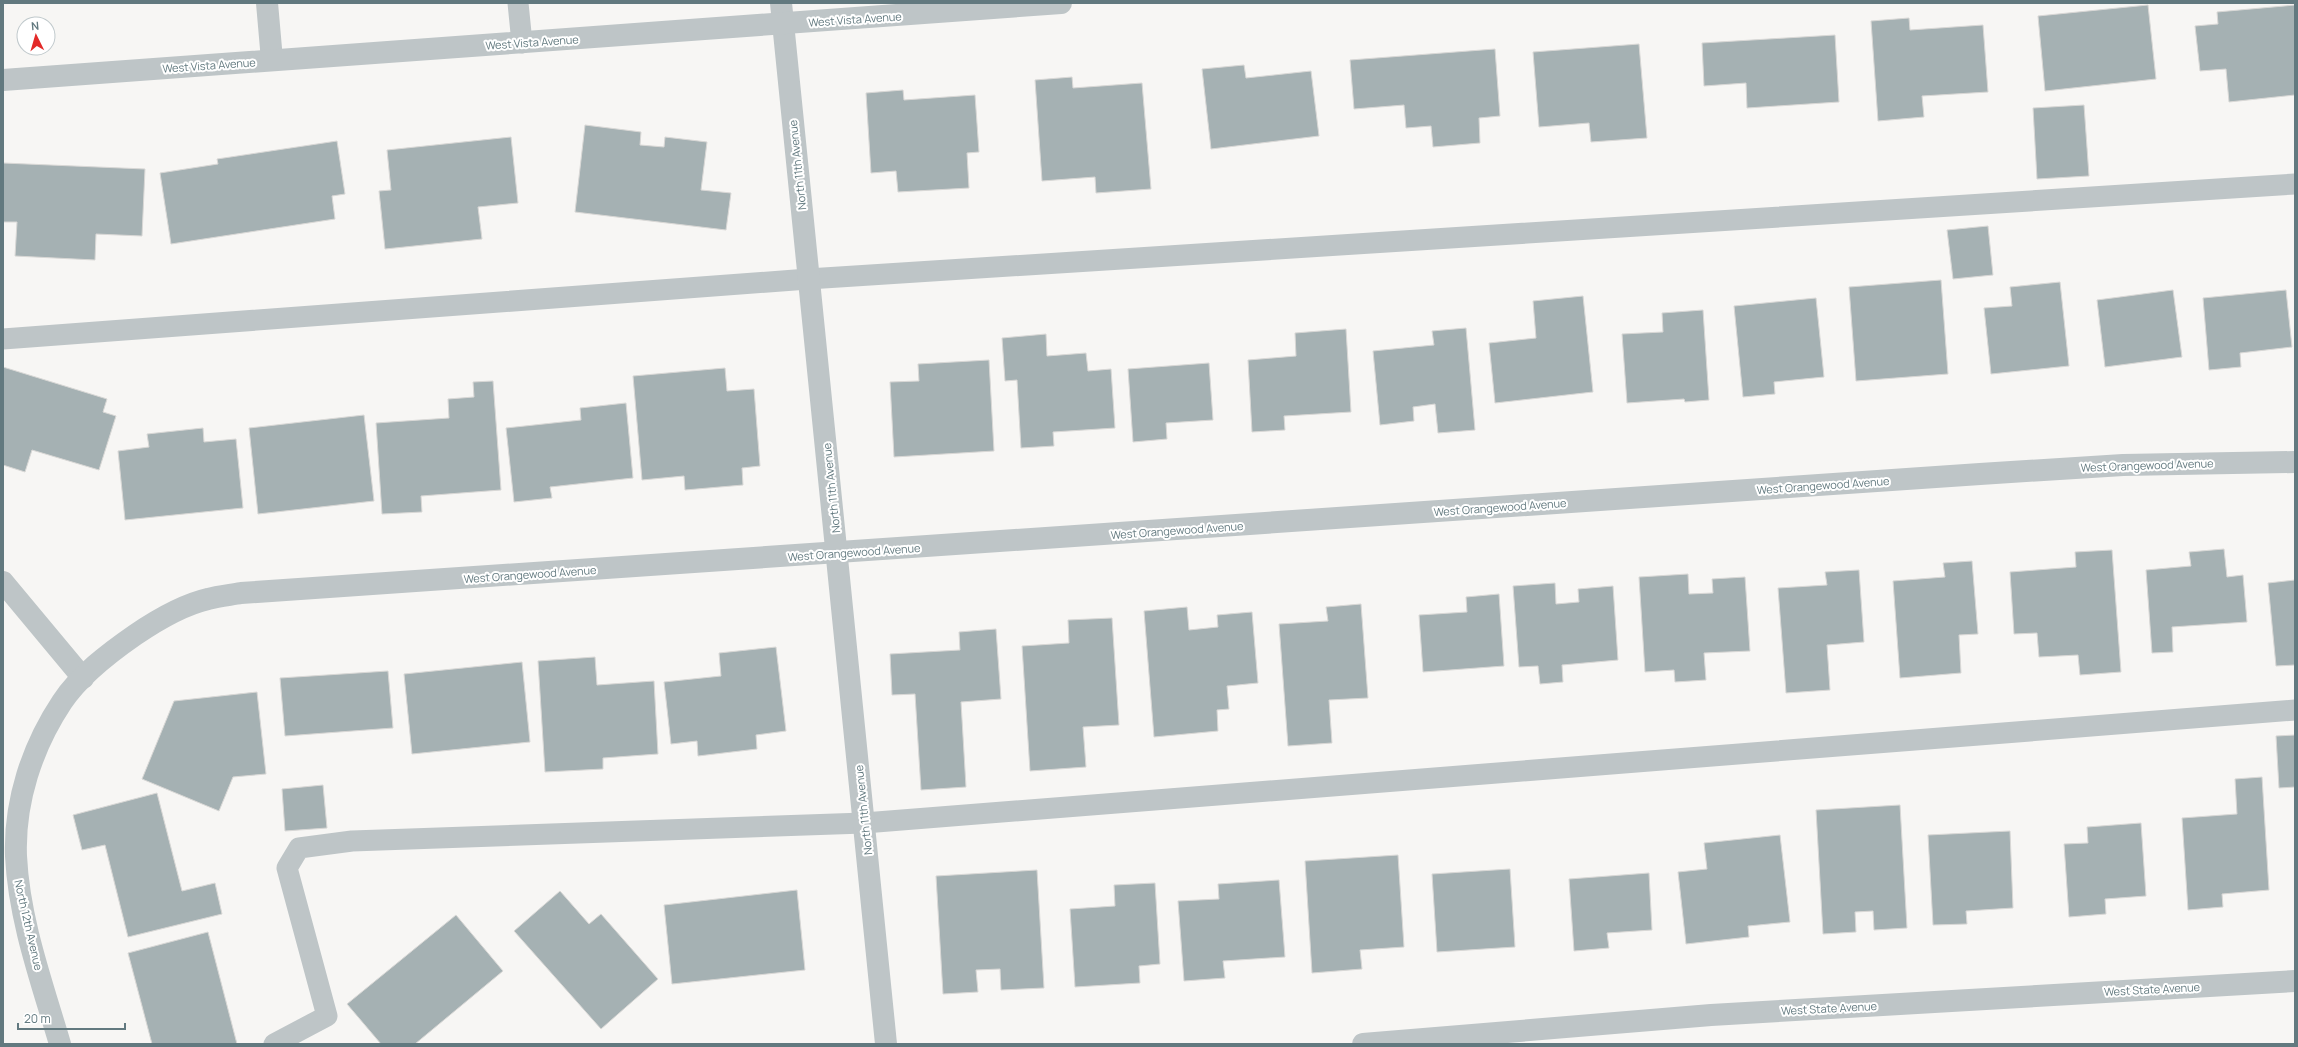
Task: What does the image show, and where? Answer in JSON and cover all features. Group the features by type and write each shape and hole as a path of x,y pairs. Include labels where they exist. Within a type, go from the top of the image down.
{"street":[{"path":"267,3 272,60"},
{"name":"West Vista Avenue","path":"3,80 522,43 782,14 1061,3"},
{"name":"North 11th Avenue","path":"782,14 808,279 838,553 886,1044"},
{"name":"West Orangewood Avenue","path":"83,678 114,650 146,628 176,611 207,599 234,594 2052,470 2146,465 2295,462"},
{"path":"3,582 83,678"},
{"name":"North 12th Avenue","path":"60,1044 28,932 19,891 16,855 17,824 22,792 30,764 62,702 83,678"},
{"name":"West State Avenue","path":"1363,1044 1711,1015 2295,981"}],"lane":[{"path":"518,3 522,43"},
{"path":"3,338 808,279 2295,184"},
{"path":"274,1044 327,1016 287,868 299,848 352,841 864,823 2295,710"}],"building":[{"path":"2148,5 2156,79 2045,91 2038,16"},
{"path":"2295,5 2295,95 2229,102 2226,69 2200,71 2195,26 2218,24 2217,12"},
{"path":"1909,18 1910,30 1983,25 1988,92 1922,96 1924,117 1878,121 1871,21"},
{"path":"1835,35 1839,102 1747,108 1746,83 1704,86 1702,43"},
{"path":"1639,44 1647,138 1591,142 1589,123 1539,127 1533,52"},
{"path":"1495,49 1500,116 1479,118 1480,143 1433,147 1431,126 1406,128 1404,105 1354,109 1350,60"},
{"path":"1244,65 1246,78 1311,71 1319,136 1211,149 1202,69"},
{"path":"1072,77 1073,88 1142,83 1151,189 1096,193 1095,177 1042,181 1035,80"},
{"path":"903,90 904,100 975,95 979,152 967,153 969,188 898,192 896,171 871,173 866,93"},
{"path":"2084,105 2089,176 2037,179 2033,108"},
{"path":"585,125 641,132 640,145 664,147 665,137 707,142 701,190 731,193 726,230 575,212"},
{"path":"511,137 518,203 478,207 482,239 385,249 379,191 391,190 387,150"},
{"path":"337,141 345,194 332,196 335,219 171,244 160,173 218,164 217,159"},
{"path":"3,163 145,169 142,236 96,234 95,260 15,256 17,222 3,222"},
{"path":"1988,226 1993,275 1953,279 1947,230"},
{"path":"1941,280 1948,374 1856,381 1849,287"},
{"path":"2060,282 2069,366 1991,374 1984,308 2012,306 2010,287"},
{"path":"2173,290 2182,357 2105,367 2097,300"},
{"path":"2286,290 2292,347 2240,353 2241,367 2209,370 2203,298"},
{"path":"1583,296 1593,392 1495,403 1489,343 1536,338 1533,301"},
{"path":"1816,298 1824,377 1774,382 1775,394 1743,397 1734,306"},
{"path":"1703,310 1709,400 1685,402 1684,399 1627,403 1622,334 1663,332 1662,313"},
{"path":"1466,328 1475,430 1438,433 1435,404 1413,407 1414,421 1380,425 1373,351 1434,345 1432,331"},
{"path":"1346,329 1351,412 1284,416 1285,430 1252,432 1248,360 1296,356 1295,333"},
{"path":"1046,334 1047,356 1086,353 1088,371 1111,369 1115,428 1053,432 1054,446 1021,448 1017,380 1005,381 1002,338"},
{"path":"989,360 994,451 894,457 890,382 919,381 918,364"},
{"path":"1209,363 1213,420 1166,423 1167,439 1133,442 1128,369"},
{"path":"3,367 107,399 103,412 116,416 99,470 32,450 25,472 3,465"},
{"path":"725,368 727,391 754,389 760,466 742,468 743,485 685,490 684,476 642,480 633,376"},
{"path":"493,381 501,490 421,496 422,512 382,514 376,423 449,418 448,399 474,397 473,382"},
{"path":"626,403 633,478 550,487 552,498 514,502 506,428 581,420 580,408"},
{"path":"364,415 374,501 258,514 249,428"},
{"path":"203,428 204,442 236,439 243,508 125,520 118,451 149,447 147,434"},
{"path":"2224,549 2227,577 2243,575 2247,622 2172,627 2173,652 2152,653 2146,570 2191,566 2189,552"},
{"path":"2112,550 2121,672 2080,675 2078,655 2039,657 2037,633 2014,634 2010,572 2076,567 2075,552"},
{"path":"1972,561 1978,634 1959,635 1961,673 1900,678 1893,581 1945,577 1943,563"},
{"path":"1859,570 1864,642 1827,645 1830,690 1786,693 1778,588 1827,585 1825,572"},
{"path":"1688,574 1689,594 1713,593 1712,579 1745,577 1750,651 1704,653 1706,680 1675,682 1674,670 1645,672 1639,577"},
{"path":"2295,580 2295,665 2276,666 2268,583"},
{"path":"1555,583 1556,604 1579,602 1578,589 1613,586 1618,660 1562,665 1563,682 1540,684 1538,666 1519,667 1513,586"},
{"path":"1499,594 1504,666 1423,672 1419,615 1467,612 1466,597"},
{"path":"1361,604 1368,698 1329,700 1332,743 1288,746 1279,624 1328,621 1326,607"},
{"path":"1187,607 1189,630 1218,627 1217,615 1252,612 1258,683 1227,686 1229,709 1217,710 1218,731 1154,737 1144,611"},
{"path":"1112,618 1119,725 1083,727 1086,767 1030,771 1022,646 1069,643 1068,620"},
{"path":"996,629 1001,699 961,702 966,787 921,790 915,694 892,695 890,654 960,650 959,632"},
{"path":"776,647 786,731 756,735 757,749 698,756 697,741 671,744 664,682 721,676 719,653"},
{"path":"595,657 597,685 654,681 658,754 603,758 603,769 545,772 538,661"},
{"path":"522,662 530,742 412,754 404,674"},
{"path":"388,671 393,728 285,736 280,678"},
{"path":"257,692 266,774 233,777 219,811 142,779 174,701"},
{"path":"2295,735 2295,787 2279,788 2276,736"},
{"path":"2262,777 2269,890 2222,894 2223,907 2188,910 2182,818 2237,814 2235,779"},
{"path":"323,785 327,828 285,831 282,789"},
{"path":"157,793 182,891 215,883 222,914 128,937 105,845 82,850 73,815"},
{"path":"1900,805 1907,928 1874,930 1873,911 1855,912 1856,932 1823,934 1816,810"},
{"path":"2141,823 2146,896 2105,899 2106,914 2069,917 2064,844 2088,843 2087,827"},
{"path":"2010,831 2013,908 1966,911 1967,924 1933,925 1928,835"},
{"path":"1780,835 1790,922 1748,926 1749,937 1686,944 1678,872 1707,869 1704,843"},
{"path":"1398,855 1404,947 1360,950 1362,969 1312,973 1305,861"},
{"path":"1510,869 1515,947 1437,952 1432,874"},
{"path":"1037,870 1044,988 1001,990 1000,969 976,970 978,992 943,994 936,876"},
{"path":"1649,873 1652,930 1607,933 1609,948 1574,951 1569,879"},
{"path":"1279,880 1285,957 1223,961 1225,978 1184,981 1178,901 1219,899 1218,884"},
{"path":"1155,883 1160,964 1139,966 1140,983 1075,987 1070,909 1115,906 1114,885"},
{"path":"797,890 805,970 672,984 664,905"},
{"path":"560,891 589,924 601,914 658,979 601,1029 514,931"},
{"path":"456,915 503,971 415,1044 381,1044 347,1004"},
{"path":"208,932 237,1044 152,1044 128,953"}]}
